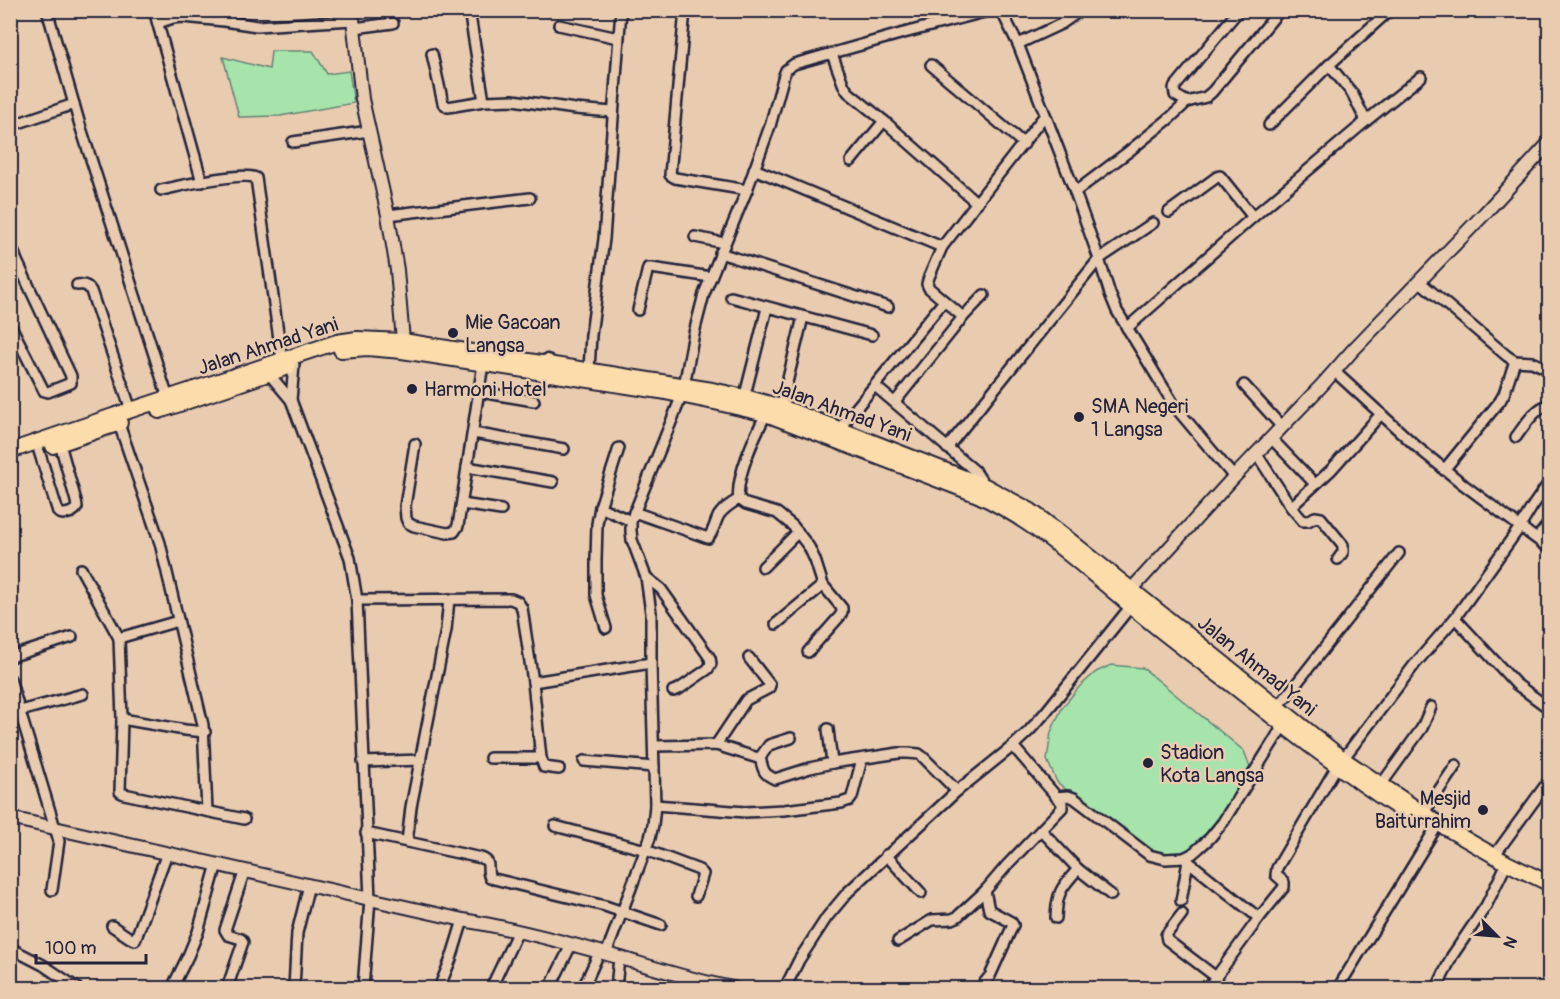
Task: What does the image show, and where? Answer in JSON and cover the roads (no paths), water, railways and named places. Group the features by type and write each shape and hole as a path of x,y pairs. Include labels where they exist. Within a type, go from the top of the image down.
{"main road":[{"name":"Jalan Ahmad Yani","path":"11,453 117,419 131,410 288,363 347,340 367,338 403,341 547,368 589,370 781,408 985,486 1031,511 1278,707 1340,763 1381,785 1423,814 1494,856 1505,866 1550,884"},
{"path":"11,453 39,451 117,419 269,374 288,363 340,350 367,348 402,351 483,364 547,368 683,390"},
{"path":"743,402 766,414 996,503 1061,548 1283,726 1340,763 1434,831 1505,866 1550,894"}],"street":[{"path":"47,10 80,125 168,398"},
{"path":"154,10 202,182"},
{"path":"469,10 484,101"},
{"path":"589,370 591,335 603,249 621,10"},
{"path":"685,10 670,175 672,178 747,190"},
{"path":"583,988 608,955 653,825 655,805 651,613 646,577 632,540 633,517 683,390 699,312 720,253 747,190 770,126 786,70 794,64 992,10"},
{"path":"1001,10 1018,44 1046,116 1117,311 1176,408 1234,477"},
{"path":"1018,44 1060,24 1081,10"},
{"path":"1187,102 1175,95 1174,88 1239,10"},
{"path":"1075,192 1128,152 1187,102 1206,97 1212,92 1280,10"},
{"path":"1269,125 1329,65 1390,10"},
{"path":"158,23 183,16 257,27 353,19 393,23"},
{"path":"353,19 361,88 388,215 401,303 403,341"},
{"path":"559,25 618,38"},
{"path":"432,54 445,106 455,107 484,101 513,100 613,112"},
{"path":"832,54 848,92 977,202"},
{"path":"931,65 1024,144"},
{"path":"1329,65 1352,93 1366,121"},
{"path":"1127,328 1253,217 1421,77"},
{"path":"10,126 74,105"},
{"path":"963,317 929,288 927,280 942,248 1046,116"},
{"path":"851,161 884,121"},
{"path":"293,142 369,131"},
{"path":"1131,590 1256,453 1550,142"},
{"path":"754,170 942,248"},
{"path":"161,190 245,175 256,178 258,184 288,363 291,400 350,558 357,600 369,899 363,988"},
{"path":"1169,212 1220,176 1253,217"},
{"path":"388,215 530,198"},
{"path":"947,448 1099,259 1153,223"},
{"path":"695,237 724,243"},
{"path":"10,324 44,391 48,392 71,383 72,379 67,365 14,263 11,245"},
{"path":"720,253 888,307"},
{"path":"638,310 648,268 711,276"},
{"path":"1419,281 1478,333 1515,361 1532,362 1550,370"},
{"path":"77,285 85,285 91,291 131,410"},
{"path":"895,402 963,317 984,295"},
{"path":"731,297 872,335"},
{"path":"839,429 944,301"},
{"path":"743,402 767,308"},
{"path":"781,408 803,317"},
{"path":"1444,470 1500,401 1515,361"},
{"path":"415,444 405,506 408,523 447,533 454,532 458,526 462,504 483,364"},
{"path":"1334,371 1444,470 1550,549"},
{"path":"269,374 291,400"},
{"path":"1244,385 1282,427"},
{"path":"875,386 975,471 985,486"},
{"path":"480,392 534,401"},
{"path":"1516,436 1537,411 1544,405 1550,404"},
{"path":"739,499 745,463 766,414"},
{"path":"1291,507 1331,470 1381,414"},
{"path":"117,419 160,543 204,732 207,811"},
{"path":"473,433 564,449"},
{"path":"1271,438 1315,484"},
{"path":"39,451 58,512 63,514 74,511 77,507 76,501 60,444"},
{"path":"606,628 597,595 597,524 600,507 619,448"},
{"path":"1256,453 1291,507 1303,520 1308,521 1318,517 1343,545 1343,552 1338,559"},
{"path":"467,467 553,482"},
{"path":"1208,988 1284,887 1284,882 1276,876 1277,868 1340,763 1415,664 1455,618 1550,482"},
{"path":"600,507 708,538 711,536 719,515 739,499"},
{"path":"739,499 746,504 777,513 798,532 809,547 823,585 842,608 842,612 808,652"},
{"path":"462,504 501,510"},
{"path":"1537,538 1550,522"},
{"path":"763,567 798,532"},
{"path":"1278,707 1400,553"},
{"path":"81,569 119,638 122,719 120,792 243,819"},
{"path":"646,577 661,589 710,658 711,664 708,669 673,691"},
{"path":"776,624 823,585"},
{"path":"407,842 411,807 446,630 449,599"},
{"path":"357,600 511,599 518,602 522,608 533,682 541,758 544,767 559,769"},
{"path":"784,988 827,917 848,892 957,791 1013,746 1045,713 1131,606"},
{"path":"1455,618 1516,684 1550,709"},
{"path":"119,638 178,621"},
{"path":"10,657 72,637"},
{"path":"716,745 746,700 770,686 749,658"},
{"path":"533,682 651,663"},
{"path":"10,679 56,829 59,845 52,890"},
{"path":"20,711 83,694"},
{"path":"1381,785 1422,728 1431,707"},
{"path":"122,719 204,732"},
{"path":"1056,797 1074,798 1149,855 1165,860 1186,859 1223,822 1283,726"},
{"path":"828,729 832,763"},
{"path":"760,757 769,746 791,738"},
{"path":"654,746 716,745 760,757"},
{"path":"898,941 935,919 955,918 984,891 1062,808 1062,803 1013,746"},
{"path":"760,757 767,776 775,779 832,763 899,753 919,754 957,791"},
{"path":"490,758 541,758"},
{"path":"655,805 746,812 841,803 852,797 862,759"},
{"path":"363,762 421,760"},
{"path":"584,761 654,767"},
{"path":"1423,814 1456,765"},
{"path":"1494,856 1550,779"},
{"path":"10,818 518,931 608,955 684,983 731,988"},
{"path":"555,826 646,850 701,871 703,879 696,896"},
{"path":"1041,830 1078,869 1111,895"},
{"path":"1338,988 1434,831"},
{"path":"366,833 487,860 488,876 492,878 622,911 661,925"},
{"path":"112,926 135,940 167,853"},
{"path":"886,855 921,893"},
{"path":"1181,901 1186,859"},
{"path":"1186,859 1259,918"},
{"path":"172,988 198,932 217,864"},
{"path":"1437,988 1452,956 1478,920 1505,866"},
{"path":"1056,918 1060,890 1078,869"},
{"path":"227,988 243,942 228,935 225,930 245,870"},
{"path":"294,988 297,933 309,885"},
{"path":"980,988 990,976 1013,926 1011,922 990,910 984,891"},
{"path":"1182,914 1166,935 1167,940 1216,976"},
{"path":"439,988 463,920"},
{"path":"491,988 518,931"},
{"path":"550,988 571,945"},
{"path":"10,948 43,964 76,988"},
{"path":"608,955 616,988"}],"place":[{"name":"Mie Gacoan Langsa","path":"453,333"},
{"name":"Harmoni Hotel","path":"412,389"},
{"name":"SMA Negeri 1 Langsa","path":"1079,417"},
{"name":"Stadion Kota Langsa","path":"1148,763"},
{"name":"Mesjid Baiturrahim","path":"1483,810"}]}
